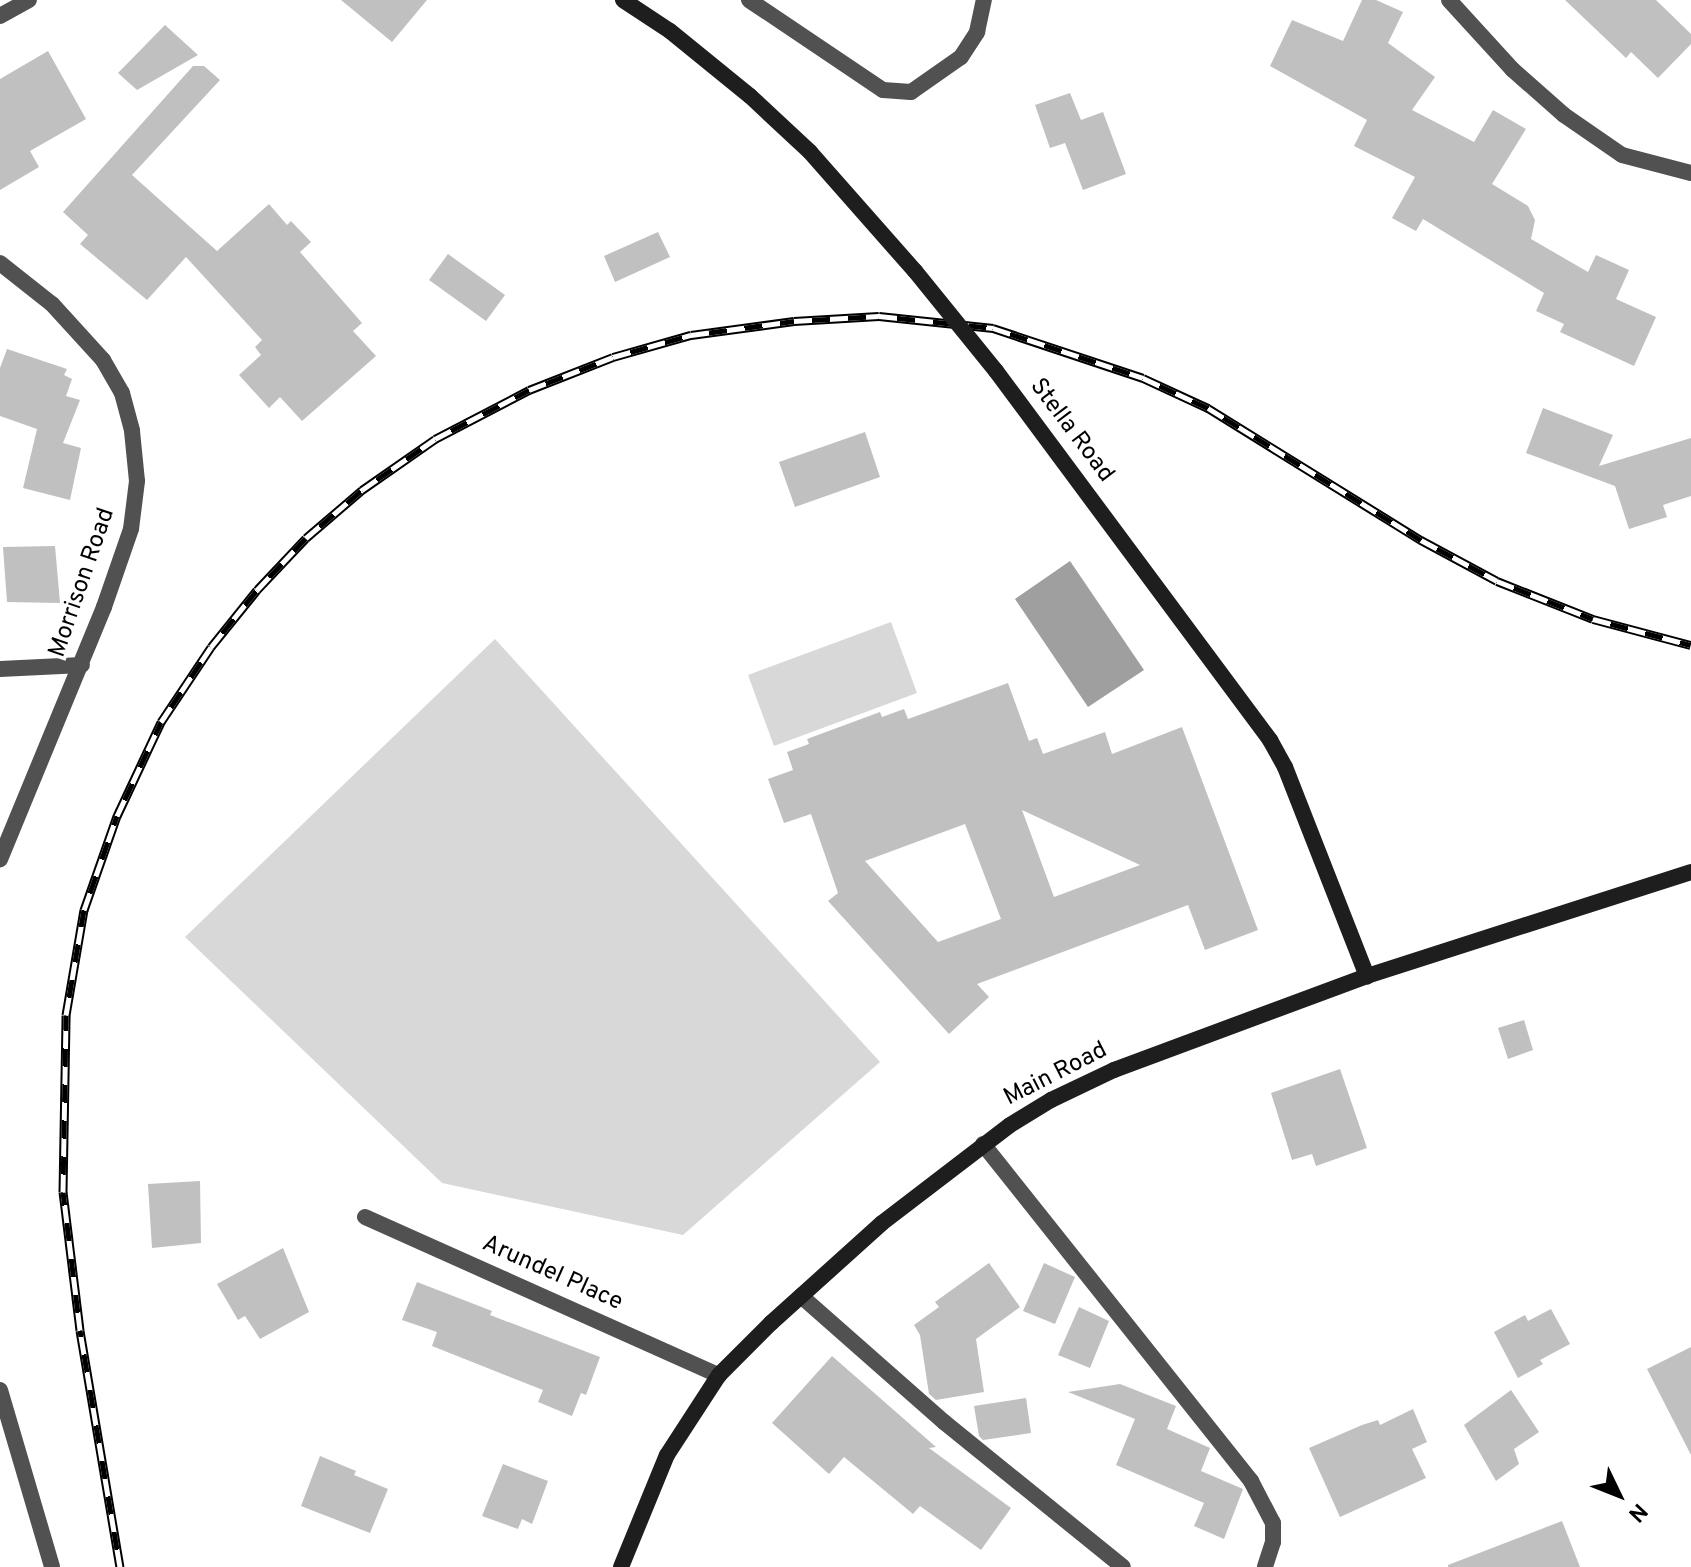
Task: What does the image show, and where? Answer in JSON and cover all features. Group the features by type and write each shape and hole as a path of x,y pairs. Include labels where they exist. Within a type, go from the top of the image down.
{"main road":[{"name":"Stella Road","path":"623,0 670,31 750,96 810,152 915,271 996,371 1270,740 1285,767 1367,976"},
{"name":"Main Road","path":"621,1567 667,1455 719,1375 882,1223 983,1144 1051,1100 1114,1070 1367,976 1691,872"}],"street":[{"path":"0,16 29,0"},
{"path":"749,0 883,90 911,92 961,57 977,32 984,0"},
{"path":"1449,0 1513,70 1564,115 1622,155 1691,173"},
{"name":"Morrison Road","path":"0,263 52,304 103,360 122,393 132,431 137,481 131,529 82,665 44,746 0,859"},
{"path":"0,669 82,665"},
{"path":"983,1144 1251,1481 1273,1523 1273,1542 1265,1567"},
{"name":"Arundel Place","path":"365,1217 719,1375"},
{"path":"801,1296 944,1422 1123,1567"},
{"path":"0,1390 52,1567"}],"shaded area":[{"path":"1070,561 1144,670 1088,707 1015,599"},
{"path":"891,622 917,693 774,746 748,675"},
{"path":"495,639 880,1062 683,1235 442,1183 185,937"}],"building":[{"path":"341,0 427,0 392,42"},
{"path":"1362,0 1376,0 1403,12 1388,43 1435,77 1412,110 1474,142 1493,110 1526,129 1492,184 1528,206 1535,220 1531,239 1588,272 1596,255 1629,270 1616,299 1656,317 1634,366 1560,332 1564,324 1536,311 1544,293 1423,219 1416,231 1392,218 1415,177 1354,146 1367,120 1270,66 1292,20 1343,41"},
{"path":"1565,0 1656,0 1691,34 1691,44 1658,78 1631,52 1626,58"},
{"path":"165,25 198,55 137,90 118,73"},
{"path":"48,51 86,119 30,151 39,167 0,190 0,79"},
{"path":"193,66 204,66 220,80 132,175 217,251 269,204 287,225 291,221 311,242 300,252 362,323 353,331 376,356 302,421 280,397 269,408 239,375 261,355 255,347 262,340 186,257 147,300 80,244 88,235 63,212"},
{"path":"1070,93 1081,120 1103,112 1126,174 1083,190 1065,143 1050,148 1035,105"},
{"path":"658,232 670,257 615,282 604,256"},
{"path":"448,254 505,295 486,321 429,280"},
{"path":"7,349 67,369 64,375 72,379 66,396 80,400 63,443 81,448 70,500 23,488 37,429 0,416 0,368"},
{"path":"1543,408 1613,435 1599,466 1691,438 1691,496 1663,505 1667,517 1629,529 1615,486 1526,453"},
{"path":"865,432 880,477 795,507 779,462"},
{"path":"55,546 60,603 7,602 3,547"},
{"path":"1008,683 1029,741 1037,738 1043,754 1105,732 1112,754 1182,727 1258,930 1205,950 1188,905 977,984 989,997 949,1034 828,901 838,893 811,814 784,823 768,779 793,770 787,752 809,744 807,739 880,712 882,717 904,709 908,719","holes":["1022,810 1140,865 1054,897","965,824 1001,919 938,942 865,861"]},
{"path":"1524,1020 1533,1050 1508,1059 1498,1028"},
{"path":"1340,1069 1367,1148 1316,1166 1312,1154 1292,1160 1271,1093"},
{"path":"200,1181 201,1243 152,1248 148,1184"},
{"path":"283,1248 309,1312 260,1339 245,1316 238,1320 217,1284"},
{"path":"989,1263 1020,1307 976,1339 984,1392 936,1400 929,1394 920,1335 914,1325 939,1307 935,1302"},
{"path":"1044,1263 1075,1277 1055,1324 1023,1311"},
{"path":"417,1282 492,1311 490,1315 600,1357 586,1395 581,1393 572,1416 538,1402 543,1390 432,1346 437,1332 402,1320"},
{"path":"1079,1307 1109,1321 1090,1368 1058,1355"},
{"path":"1551,1309 1570,1344 1540,1360 1543,1364 1518,1378 1494,1332 1525,1315 1528,1321"},
{"path":"1691,1347 1691,1455 1647,1369"},
{"path":"832,1356 936,1447 929,1448 1011,1508 981,1550 920,1506 913,1514 844,1457 829,1474 772,1423"},
{"path":"1120,1384 1176,1406 1167,1429 1210,1448 1201,1471 1243,1489 1224,1539 1194,1526 1204,1503 1116,1465 1135,1419 1068,1392"},
{"path":"1511,1390 1539,1432 1514,1449 1519,1464 1496,1481 1464,1425"},
{"path":"1026,1398 1031,1433 983,1440 979,1436 974,1406"},
{"path":"1413,1409 1427,1442 1412,1449 1426,1478 1340,1517 1309,1448 1362,1425 1378,1420 1380,1425"},
{"path":"320,1456 388,1489 370,1533 301,1506"},
{"path":"503,1464 548,1481 532,1524 522,1519 518,1529 482,1516"},
{"path":"1562,1521 1580,1567 1448,1567 1448,1565"}],"railway":[{"path":"120,1567 80,1330 63,1192 66,1015 84,910 117,816 161,722 211,647 257,590 306,538 362,490 435,439 529,390 613,357 691,335 794,321 879,316 993,328 1143,378 1208,408 1421,540 1497,581 1593,619 1691,645"}]}
